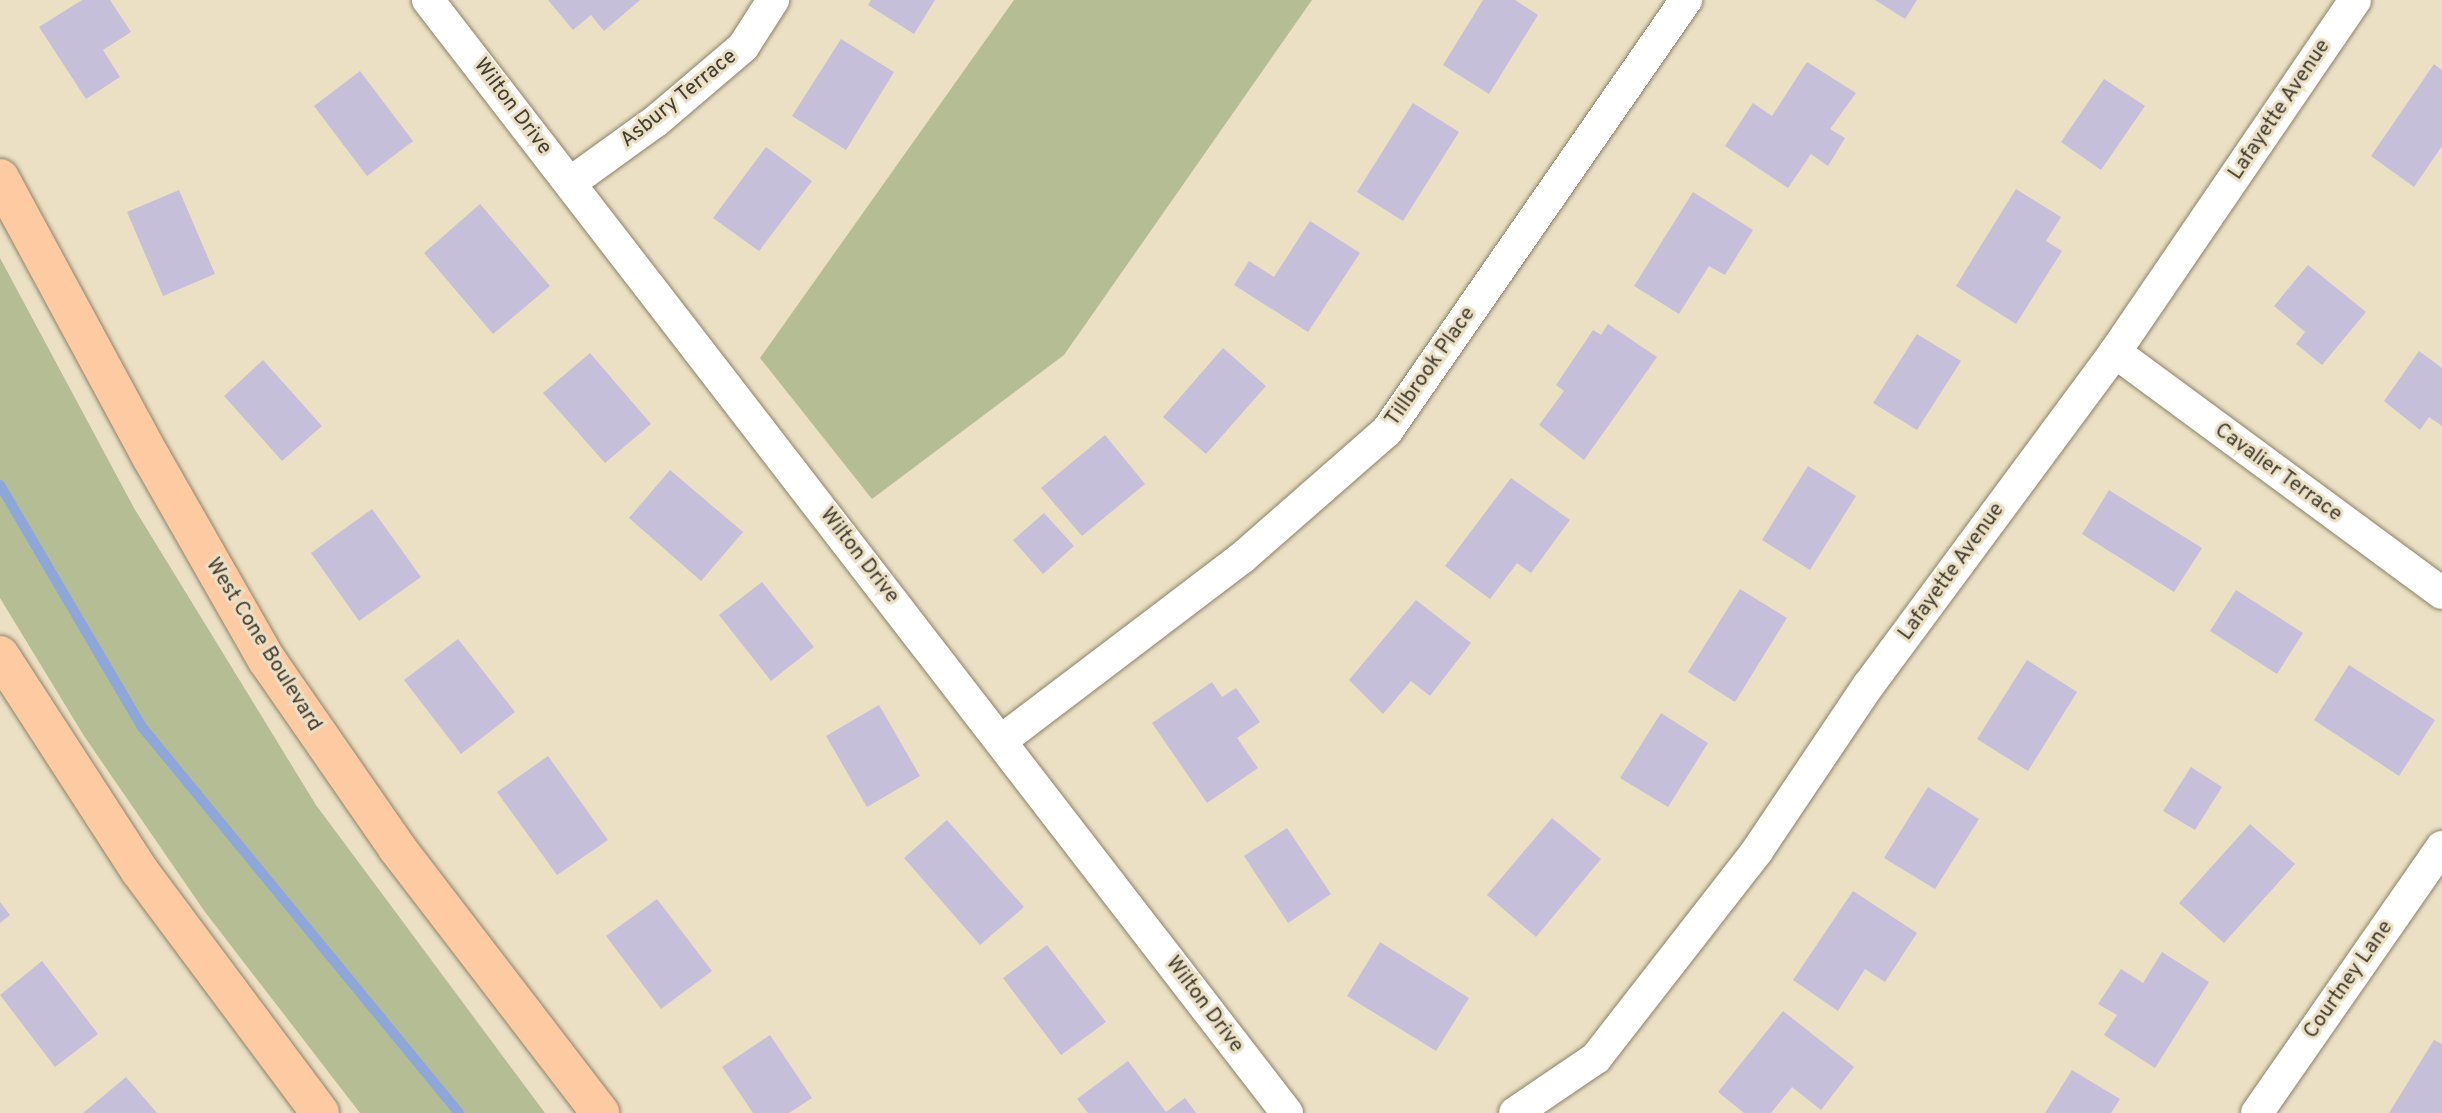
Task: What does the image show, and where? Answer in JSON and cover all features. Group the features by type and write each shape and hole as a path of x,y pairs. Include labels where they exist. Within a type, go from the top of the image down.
{"main road":[{"name":"West Cone Boulevard","path":"0,178 151,457 267,660 397,848 600,1113"},
{"path":"0,655 139,870 320,1113"}],"street":[{"name":"Wilton Drive","path":"428,0 1002,740 1287,1113"},
{"name":"Asbury Terrace","path":"570,183 656,121 743,47 773,0"},
{"name":"Tillbrook Place","path":"1002,740 1243,557 1387,431 1686,0"},
{"name":"Lafayette Avenue","path":"1515,1113 1596,1058 1757,851 1868,686 2115,352 2355,0"},
{"name":"Cavalier Terrace","path":"2115,352 2442,593"},
{"name":"Courtney Lane","path":"2257,1113 2442,847"}],"green space":[{"path":"1014,0 1312,0 1064,355 872,499 760,358"},
{"path":"0,258 134,508 316,805 545,1113 360,1113 205,912 84,736 0,598"}],"building":[{"path":"82,0 110,0 131,32 103,50 120,77 86,99 39,27"},
{"path":"548,0 640,0 604,31 591,15 573,30"},
{"path":"871,0 935,0 914,34 868,5"},
{"path":"1483,0 1515,0 1538,15 1489,94 1443,65"},
{"path":"1875,0 1917,0 1905,19"},
{"path":"841,39 894,72 846,150 792,116"},
{"path":"1807,62 1856,93 1830,129 1845,138 1828,166 1811,154 1788,188 1725,146 1753,103 1772,116"},
{"path":"2434,64 2442,70 2442,146 2414,187 2371,156"},
{"path":"360,71 413,141 367,176 314,106"},
{"path":"2104,79 2145,106 2101,170 2061,142"},
{"path":"1413,103 1459,132 1403,221 1357,192"},
{"path":"766,147 812,181 759,251 713,218"},
{"path":"2016,189 2061,217 2046,241 2062,251 2016,324 1956,286"},
{"path":"179,190 215,274 163,296 127,212"},
{"path":"1693,192 1753,230 1725,275 1709,266 1679,314 1634,286"},
{"path":"480,204 550,286 493,334 424,253"},
{"path":"1310,221 1360,253 1308,332 1234,285 1249,261 1274,277"},
{"path":"2308,265 2366,312 2322,365 2296,344 2305,332 2274,306"},
{"path":"1608,324 1657,357 1584,460 1539,425 1564,391 1556,385 1593,330 1601,335"},
{"path":"1917,334 1961,361 1917,430 1873,403"},
{"path":"1223,348 1266,386 1206,454 1163,417"},
{"path":"2419,351 2442,368 2442,426 2429,417 2420,430 2384,401"},
{"path":"590,353 651,424 605,463 543,393"},
{"path":"263,360 322,426 282,461 224,396"},
{"path":"1105,435 1145,484 1082,536 1041,488"},
{"path":"1808,466 1856,496 1810,570 1762,540"},
{"path":"670,470 743,532 701,581 629,518"},
{"path":"1511,478 1570,520 1531,573 1517,563 1490,599 1445,566"},
{"path":"2109,490 2202,548 2174,592 2082,534"},
{"path":"372,509 421,577 359,621 311,553"},
{"path":"1044,513 1074,546 1043,574 1013,540"},
{"path":"762,582 814,647 771,681 719,615"},
{"path":"1740,589 1787,618 1735,702 1688,672"},
{"path":"2236,590 2303,633 2277,674 2210,631"},
{"path":"1416,600 1471,643 1430,696 1411,681 1383,714 1349,680"},
{"path":"458,639 515,712 461,754 404,680"},
{"path":"2027,660 2077,692 2028,771 1977,739"},
{"path":"2349,665 2435,720 2399,776 2314,720"},
{"path":"1212,682 1222,697 1236,688 1260,722 1237,738 1258,768 1207,803 1152,723"},
{"path":"879,705 920,776 867,807 826,736"},
{"path":"1661,713 1708,743 1668,807 1620,778"},
{"path":"548,756 608,840 557,875 497,792"},
{"path":"2191,767 2222,787 2195,830 2163,811"},
{"path":"1928,787 1979,819 1935,889 1884,858"},
{"path":"1552,818 1601,859 1536,937 1487,895"},
{"path":"947,820 1024,907 980,945 904,858"},
{"path":"2250,824 2295,864 2224,943 2179,903"},
{"path":"1287,828 1331,894 1288,923 1244,856"},
{"path":"1853,891 1917,933 1885,982 1865,969 1838,1011 1793,980"},
{"path":"657,899 712,971 661,1009 606,936"},
{"path":"0,902 10,915 0,923"},
{"path":"1380,942 1469,998 1436,1051 1347,996"},
{"path":"1047,945 1106,1022 1061,1055 1003,978"},
{"path":"2162,952 2209,982 2155,1068 2104,1035 2117,1015 2098,1004 2121,969 2143,983"},
{"path":"42,961 98,1034 55,1067 0,995"},
{"path":"1783,1011 1854,1067 1821,1110 1792,1087 1771,1113 1744,1113 1718,1092"},
{"path":"770,1035 812,1098 789,1113 753,1113 722,1067"},
{"path":"2434,1040 2442,1044 2442,1113 2389,1113"},
{"path":"1128,1061 1166,1112 1185,1098 1196,1113 1088,1113 1077,1099"},
{"path":"2072,1070 2120,1099 2111,1113 2045,1113"},
{"path":"126,1077 157,1113 83,1113"}],"waterway":[{"path":"0,485 142,727 459,1113"}]}
